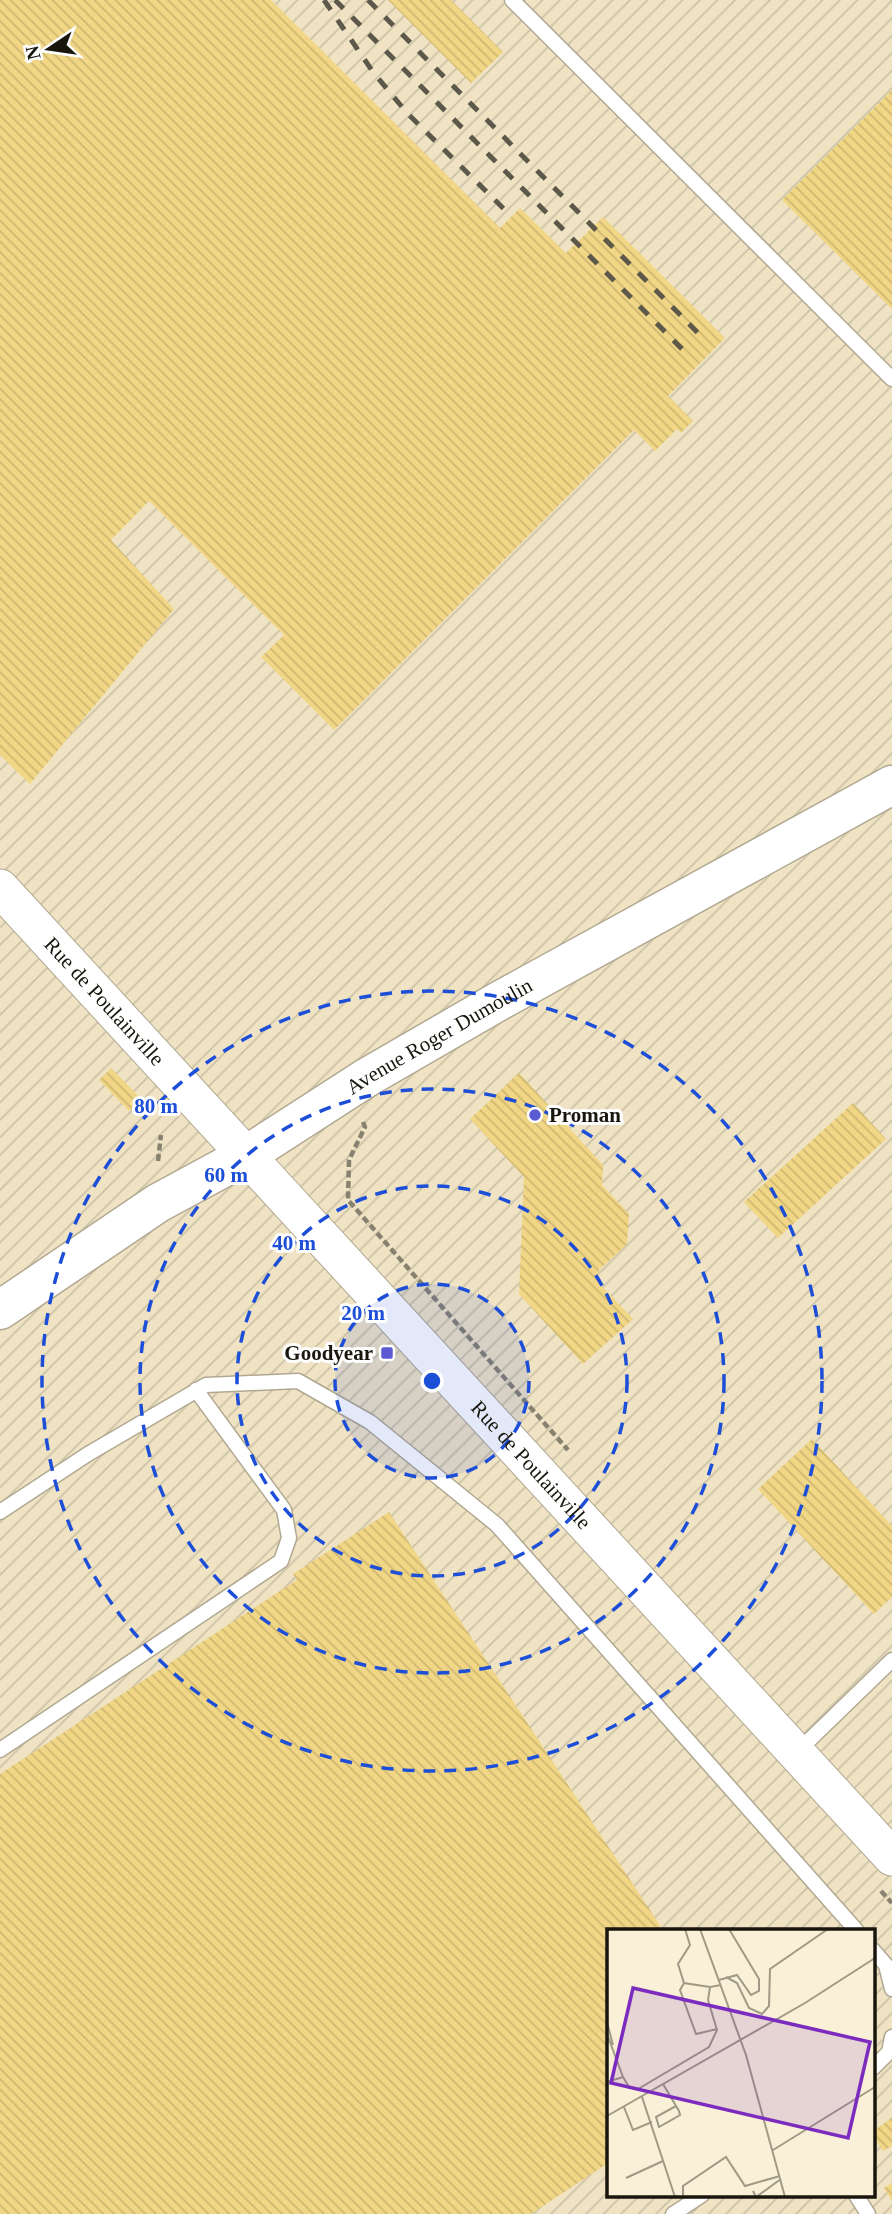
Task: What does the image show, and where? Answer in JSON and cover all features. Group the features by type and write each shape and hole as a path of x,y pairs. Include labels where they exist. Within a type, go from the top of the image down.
{"main road":[{"name":"Avenue Roger Dumoulin","path":"0,1310 158,1203 245,1156 366,1077 503,998 892,785"}],"street":[{"name":"Rue de Poulainville","path":"0,888 892,1857"}],"lane":[{"path":"512,0 892,379"},
{"path":"0,1512 88,1454 206,1385 298,1381 370,1422 496,1525 855,1929"},
{"path":"0,1750 281,1561 289,1538 284,1510 196,1390"},
{"path":"796,1752 892,1660"},
{"path":"874,1951 886,1965 892,1989"},
{"path":"874,2067 889,2052 892,2037"},
{"path":"673,2214 700,2196"},
{"path":"857,2196 868,2214"}],"path":[{"path":"348,1200 349,1160 365,1127 360,1115"}],"shaded area":[{"path":"0,0 892,0 892,2214 0,2214"}],"building":[{"path":"0,0 271,0 500,228 520,208 566,253 603,217 725,338 668,396 693,421 681,433 677,429 655,451 634,430 334,730 261,657 284,635 149,501 111,540 174,609 30,784 0,755"},
{"path":"388,0 451,0 503,52 471,83"},
{"path":"892,90 892,309 782,200"},
{"path":"111,1068 142,1100 129,1111 99,1080"},
{"path":"519,1073 603,1165 602,1185 629,1214 627,1244 599,1270 598,1282 633,1319 583,1364 519,1294 524,1177 470,1119"},
{"path":"853,1103 886,1139 778,1238 744,1202"},
{"path":"812,1439 892,1526 892,1597 874,1614 758,1489"},
{"path":"389,1512 662,1929 607,1929 607,2164 531,2214 0,2214 0,1774 297,1580 293,1574"},
{"path":"892,2118 892,2146 883,2151 874,2137 874,2130"},
{"path":"892,2183 892,2201 884,2188"}],"railway":[{"path":"324,0 373,72 408,114 504,209"},
{"path":"335,0 690,357"},
{"path":"368,0 705,340"}],"place":[{"name":"Proman","path":"535,1115"},
{"name":"Goodyear","path":"387,1353"}]}
